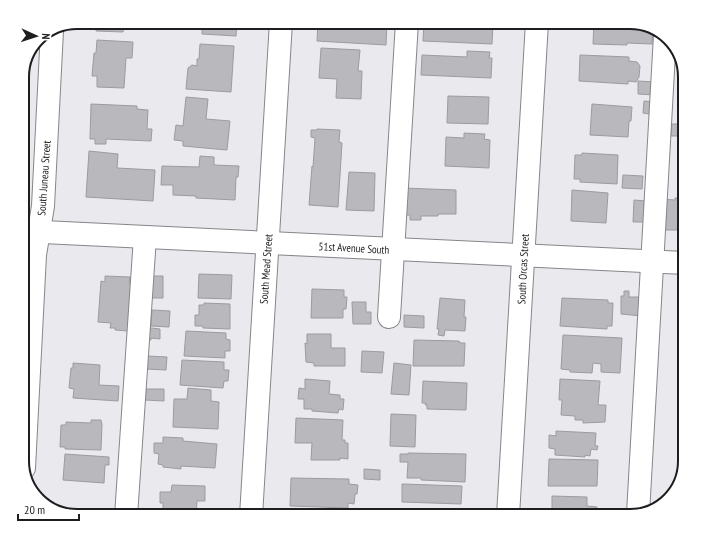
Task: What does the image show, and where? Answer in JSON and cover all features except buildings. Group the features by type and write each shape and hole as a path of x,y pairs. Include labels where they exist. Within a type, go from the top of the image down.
{"street":[{"name":"South Mead Street","path":"251,509 281,29"},
{"path":"389,317 407,29"},
{"name":"South Orcas Street","path":"508,509 537,29"},
{"path":"638,508 665,44"},
{"name":"South Juneau Street","path":"29,371 35,255 31,231 43,206 51,56"},
{"name":"51st Avenue South","path":"31,231 268,244 678,263"},
{"path":"126,509 145,237"}]}
